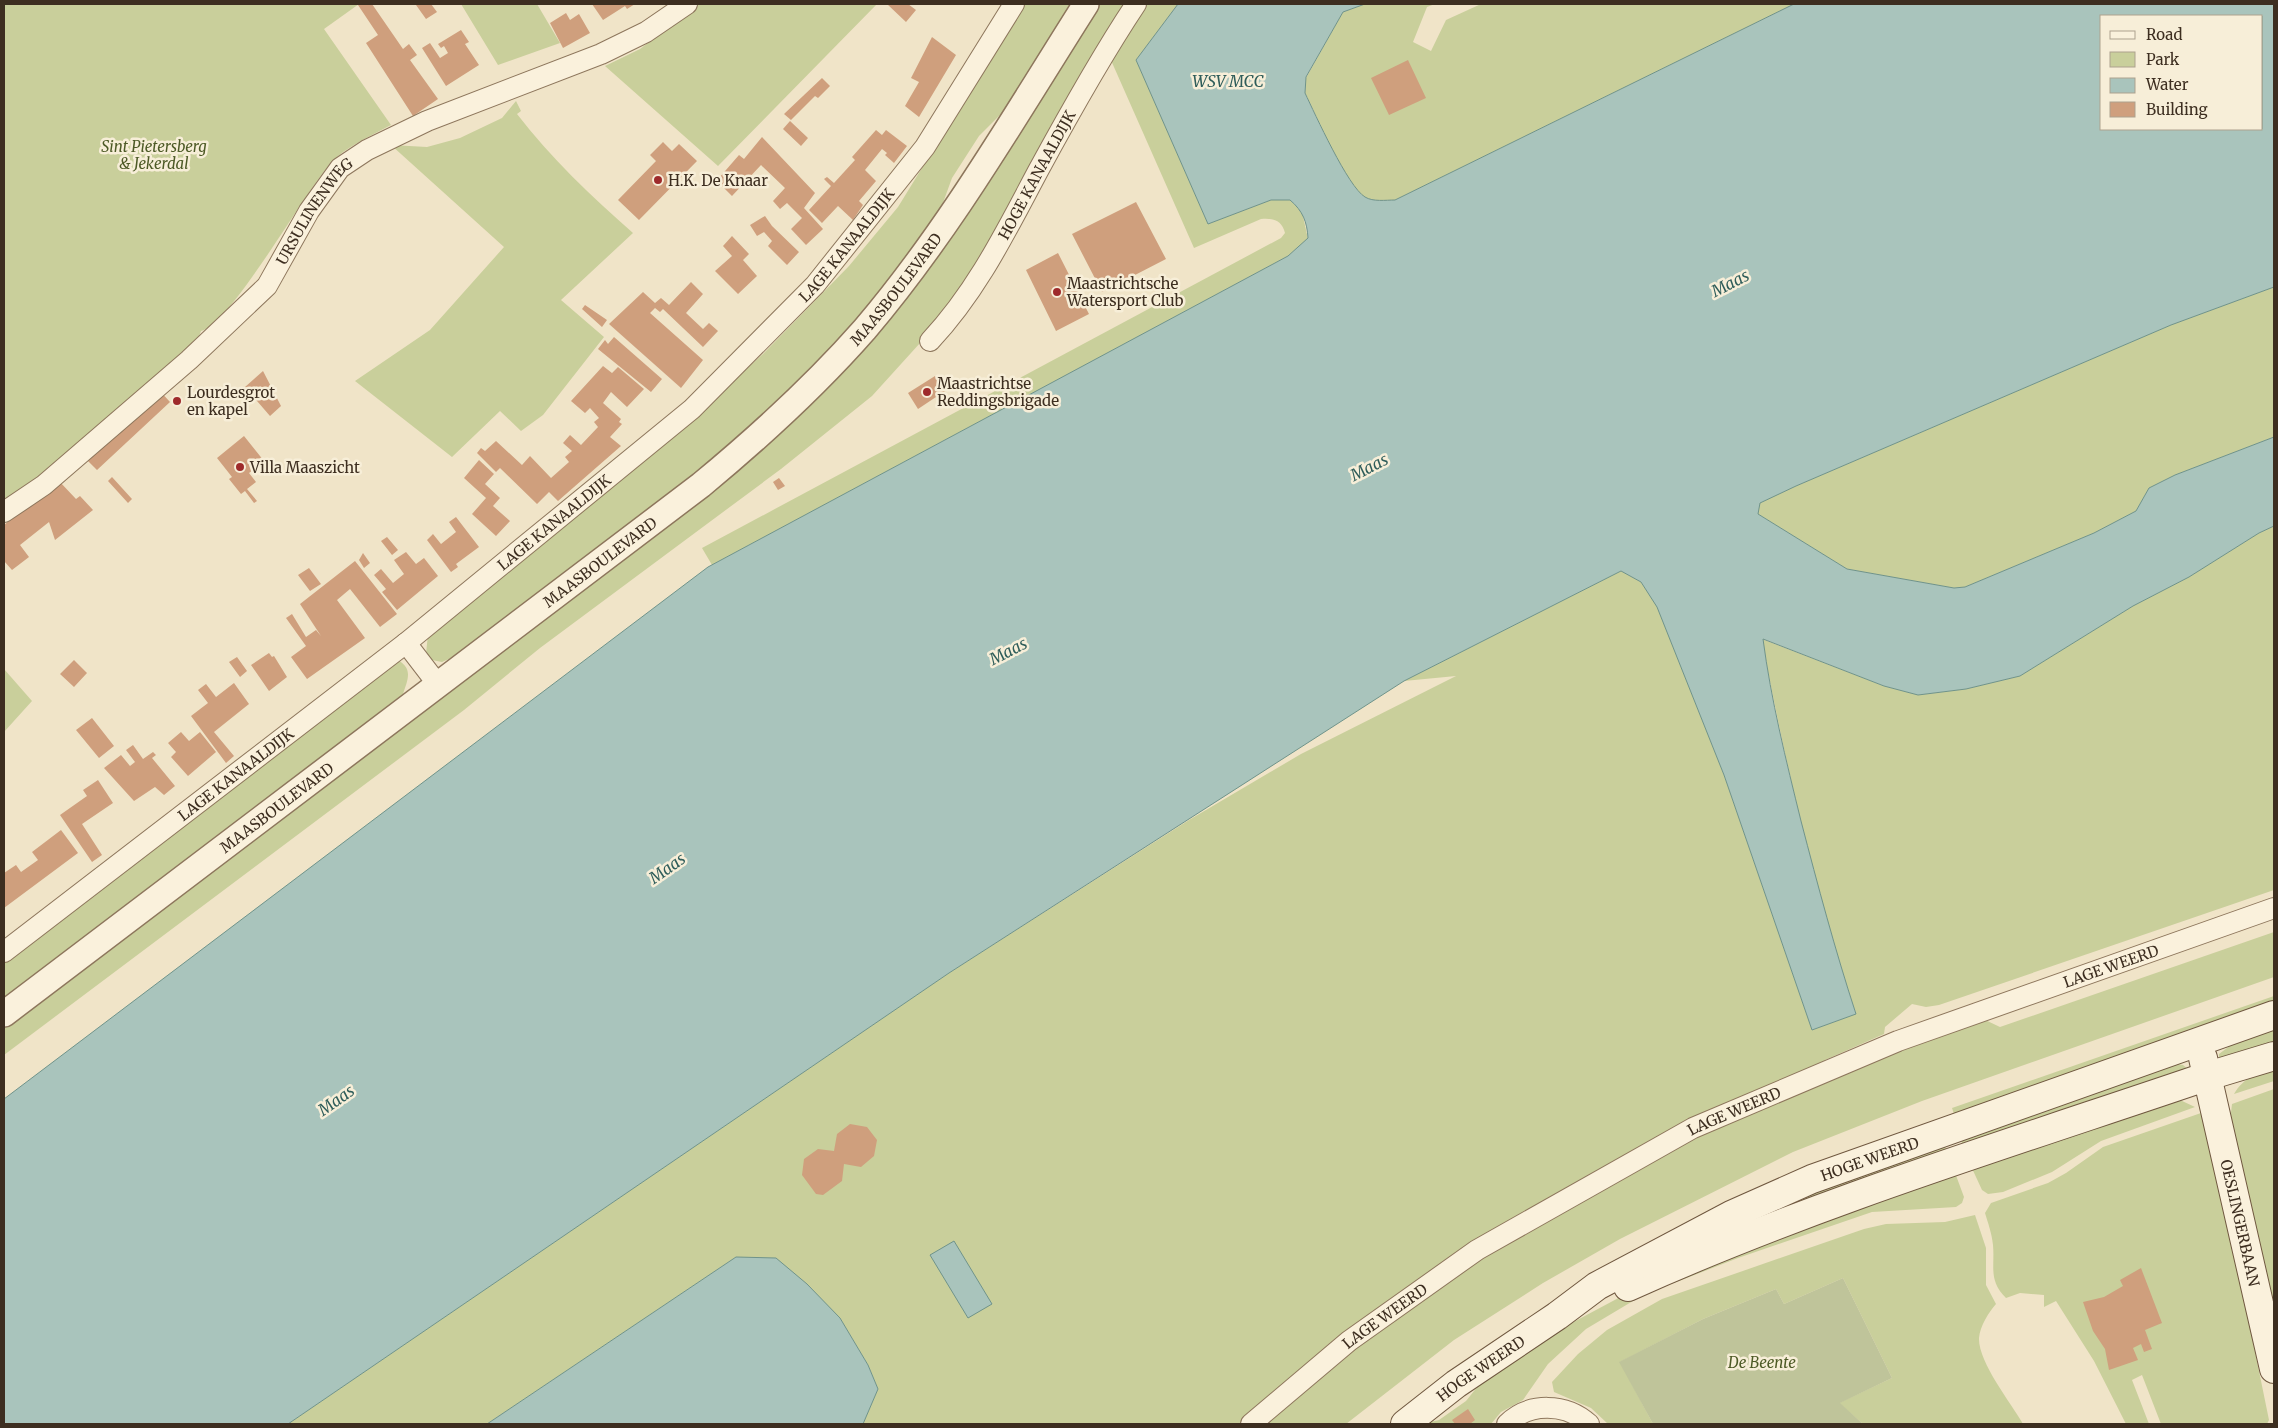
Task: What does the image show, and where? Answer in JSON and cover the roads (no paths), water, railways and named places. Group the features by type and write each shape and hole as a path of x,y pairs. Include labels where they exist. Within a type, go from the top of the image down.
{"main road":[{"name":"HOGE WEERD","path":"1405,1424 1495,1356 1557,1316 1597,1286 1640,1261 1730,1216 1812,1179 1950,1128 2274,1016"},
{"name":"OESLINGERBAAN","path":"2199,1042 2274,1369"},
{"name":"HOGE WEERD","path":"1557,1316 1604,1298 1698,1255 1792,1220 2208,1076 2274,1056"}],"street":[{"name":"URSULINENWEG","path":"4,512 44,485 189,360 267,286 309,211 340,168 367,150 427,121 601,54 646,32 687,4"},
{"name":"LAGE KANAALDIJK","path":"4,952 99,881 406,643 692,409 815,285 925,147 1014,4"},
{"name":"MAASBOULEVARD","path":"4,1014 439,686 701,485 752,442 818,380 866,328 940,232 1086,4"},
{"name":"HOGE KANAALDIJK","path":"930,341 947,323 986,268 1098,61 1136,4"},
{"path":"406,643 439,686"},
{"name":"LAGE WEERD","path":"1250,1424 1349,1341 1477,1250 1693,1128 1898,1040 2274,908"},
{"path":"1507,1424 1524,1413 1540,1408 1566,1412 1589,1424"}],"water":[{"path":"1178,4 1365,4 1343,12 1306,77 1305,93 1332,149 1358,191 1372,200 1395,200 1794,4 2274,4 2274,287 2171,325 1796,486 1760,503 1758,514 1847,569 1954,588 1965,587 2094,533 2136,511 2149,488 2175,475 2274,437 2274,526 2259,533 2189,577 2133,606 2020,676 1966,689 1918,695 1884,686 1763,639 1784,753 1820,894 1856,1014 1812,1030 1724,775 1657,607 1641,582 1621,571 1404,681 949,973 288,1424 4,1424 4,1099 708,567 1288,256 1308,238 1304,217 1290,200 1271,200 1208,224 1136,60"},
{"path":"954,1241 992,1304 968,1318 930,1255"},
{"path":"736,1257 776,1258 807,1284 840,1318 868,1365 878,1389 863,1424 487,1424"}],"place":[{"name":"H.K. De Knaar","path":"658,180"},
{"name":"Maastrichtsche Watersport Club","path":"1057,292"},
{"name":"Maastrichtse Reddingsbrigade","path":"927,392"},
{"name":"Lourdesgrot en kapel","path":"177,401"},
{"name":"Villa Maaszicht","path":"240,467"}],"water label":[{"name":"WSV MCC","path":"1228,81"},
{"name":"Maas","path":"1730,283"},
{"name":"Maas","path":"1369,467"},
{"name":"Maas","path":"1008,651"},
{"name":"Maas","path":"667,868"},
{"name":"Maas","path":"336,1100"}],"park label":[{"name":"Sint Pietersberg & Jekerdal","path":"154,154"},
{"name":"De Beente","path":"1762,1362"}]}
